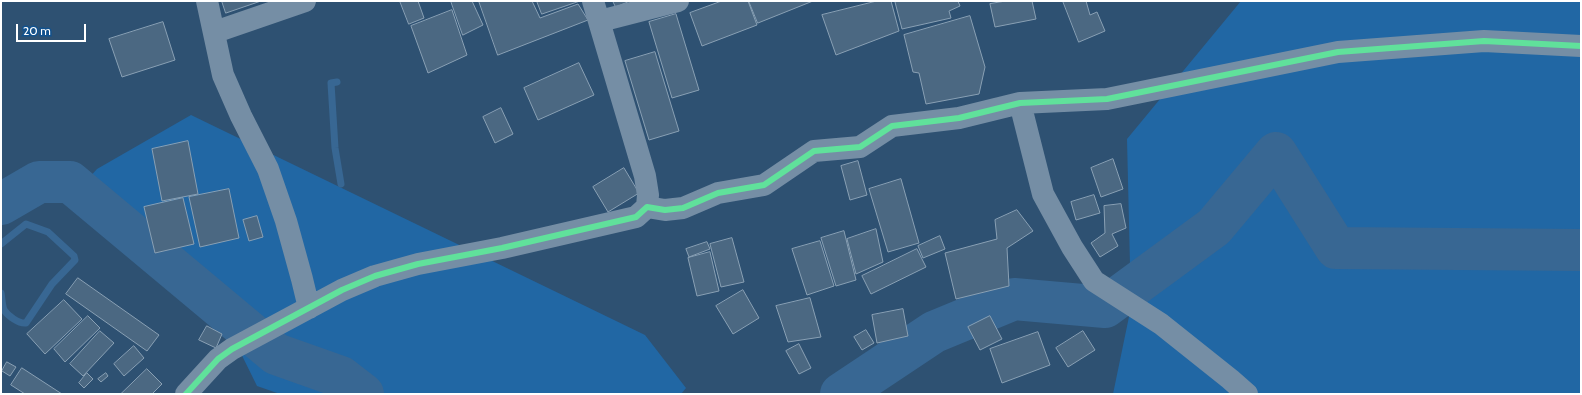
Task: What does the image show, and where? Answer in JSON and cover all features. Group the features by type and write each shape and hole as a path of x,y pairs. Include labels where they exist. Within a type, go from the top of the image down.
{"street":[{"path":"207,1 223,74 241,116 268,169 286,221 309,308"},
{"path":"215,32 305,1"},
{"path":"186,394 218,359 232,349 342,290 375,276 418,264 502,248 636,217 647,207 648,195 645,176 596,11 678,1"},
{"path":"647,207 665,210 683,208 718,193 764,185 814,151 860,147 892,126 959,118 1020,103 1106,99 1338,52 1484,41 1581,46"},
{"path":"1020,103 1043,194 1072,247 1094,280 1161,324 1230,379 1246,394"}],"shaded area":[{"path":"1241,1 1581,1 1581,394 1113,394 1131,307 1127,139"},
{"path":"191,115 645,335 686,388 681,394 280,394 257,386 221,313 162,276 71,198 97,169"}],"building":[{"path":"222,1 261,1 226,13"},
{"path":"400,1 418,1 424,18 409,24"},
{"path":"451,1 472,1 483,25 463,35"},
{"path":"479,1 532,1 540,18 578,4 588,20 498,55"},
{"path":"537,1 580,1 542,14"},
{"path":"613,1 630,1 616,7"},
{"path":"722,1 748,1 757,25 702,46 690,13"},
{"path":"749,1 813,1 758,23"},
{"path":"877,1 891,1 899,31 836,55 822,15"},
{"path":"958,1 960,6 949,11 951,18 902,29 895,2"},
{"path":"1006,1 1032,1 1036,19 995,27 990,4"},
{"path":"1063,1 1086,1 1090,15 1097,12 1105,31 1079,42"},
{"path":"452,10 467,55 428,73 411,26"},
{"path":"676,14 699,90 672,98 649,22"},
{"path":"970,16 985,67 979,94 926,104 919,73 913,72 904,35"},
{"path":"163,22 175,60 122,77 109,39"},
{"path":"655,52 679,131 649,140 625,61"},
{"path":"579,63 594,95 538,120 524,88"},
{"path":"501,108 513,134 495,143 483,117"},
{"path":"188,141 198,194 162,201 152,149"},
{"path":"1113,159 1123,189 1101,197 1091,168"},
{"path":"858,161 867,195 850,200 841,166"},
{"path":"624,168 639,193 608,212 593,187"},
{"path":"901,179 919,243 888,252 869,189"},
{"path":"229,189 239,238 200,247 189,197"},
{"path":"1094,195 1100,213 1076,220 1071,202"},
{"path":"183,198 194,244 155,253 144,207"},
{"path":"1121,204 1126,228 1112,234 1118,246 1100,257 1091,243 1105,233 1104,206"},
{"path":"1017,210 1033,231 1007,248 1009,286 956,299 945,253 997,239 995,220"},
{"path":"257,216 263,237 249,241 243,220"},
{"path":"876,229 883,262 856,274 847,239"},
{"path":"844,231 856,280 836,286 821,238"},
{"path":"940,236 945,249 923,258 918,246"},
{"path":"732,238 744,282 721,287 710,244"},
{"path":"820,241 834,286 807,295 792,249"},
{"path":"707,242 710,249 689,257 686,249"},
{"path":"917,249 926,267 871,294 862,276"},
{"path":"710,252 719,291 697,296 688,258"},
{"path":"78,278 159,335 147,351 66,294"},
{"path":"743,290 759,318 733,334 716,306"},
{"path":"810,298 821,337 788,342 776,306"},
{"path":"64,300 82,319 45,354 27,334"},
{"path":"903,309 908,336 877,343 872,315"},
{"path":"88,316 100,328 65,362 54,349"},
{"path":"990,316 1002,339 980,350 968,327"},
{"path":"207,326 222,334 216,348 199,340"},
{"path":"866,330 874,343 862,350 854,337"},
{"path":"100,331 114,343 83,376 70,364"},
{"path":"1083,331 1095,350 1068,367 1056,348"},
{"path":"1038,332 1050,365 1002,383 990,349"},
{"path":"799,344 811,368 799,374 786,351"},
{"path":"134,346 144,358 124,376 114,364"},
{"path":"7,362 16,367 10,376 2,371"},
{"path":"22,368 62,394 25,394 11,385"},
{"path":"147,369 162,384 152,394 121,394"},
{"path":"87,373 93,379 84,388 79,383"},
{"path":"106,373 108,376 101,382 98,379"}],"waterway":[{"path":"337,82 331,83 335,148 341,184"},
{"path":"841,394 934,332 1014,299 1105,307 1214,227 1276,153 1336,248 1581,250"},
{"path":"1,204 39,182 70,182 276,354 341,377 363,394"},
{"path":"1,244 26,224 48,232 74,256 75,260 52,284 26,323 17,321 4,310 1,293"}],"cycle path":[{"path":"186,394 218,359 232,349 342,290 375,276 418,264 502,248 636,217 647,207 665,210 683,208 718,193 764,185 814,151 860,147 892,126 959,118 1020,103 1107,99 1338,52 1484,41 1581,46"}]}
